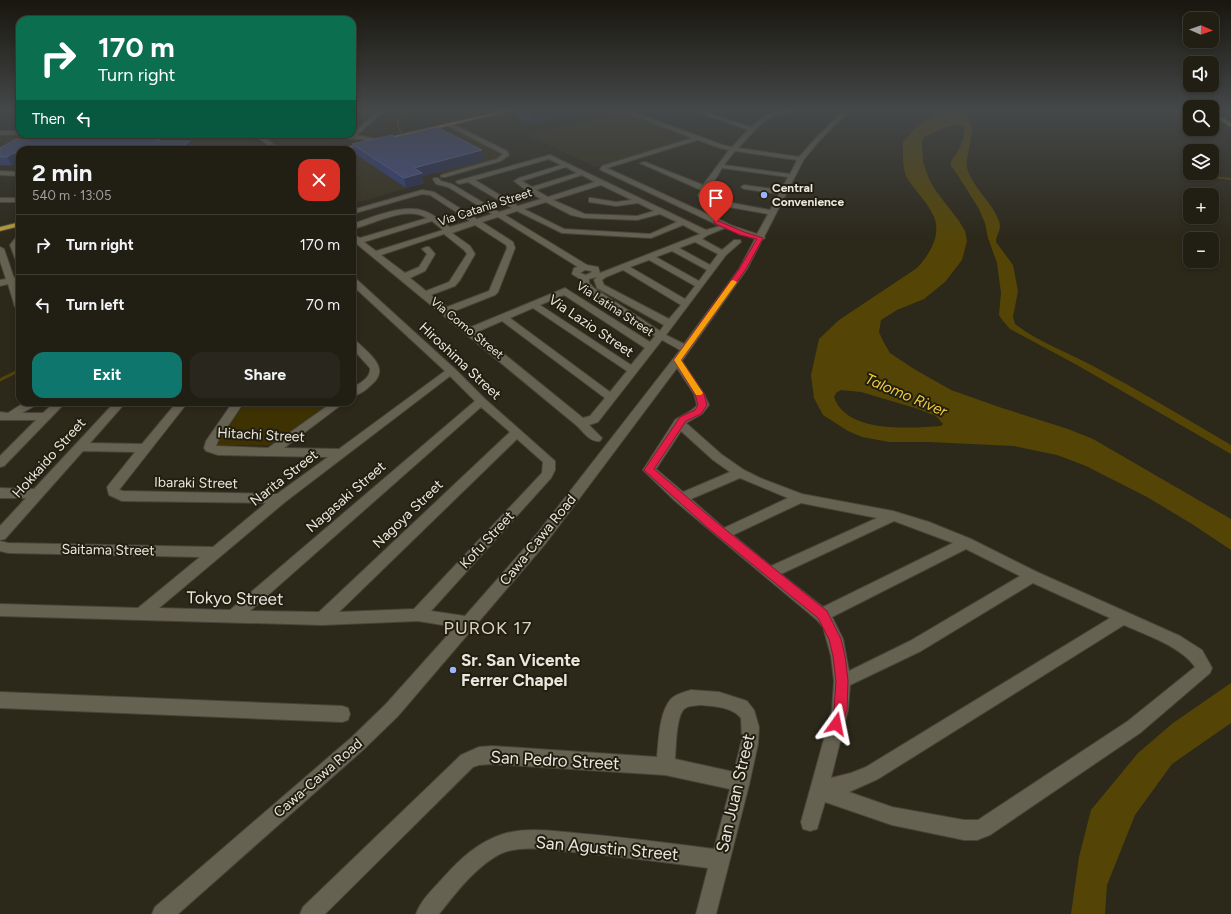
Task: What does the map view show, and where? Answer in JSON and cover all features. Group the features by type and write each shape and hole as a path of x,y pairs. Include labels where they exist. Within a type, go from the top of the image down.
{"highway":[{"path":"0,229 16,227"}],"street":[{"path":"505,154 506,155 499,160 441,177 438,183 450,185 500,214 584,267 593,268 597,272 593,276 578,276 576,273 577,270 584,267"},
{"path":"649,154 604,168 730,228 760,238"},
{"path":"730,154 706,188 702,197 707,201 773,213"},
{"path":"761,154 802,159"},
{"name":"Cawa-Cawa Road","path":"162,914 358,743 392,710 541,539 686,348 742,269 806,154"},
{"path":"459,182 550,156 706,233"},
{"path":"643,163 706,188"},
{"path":"567,165 518,180 518,183 574,213 590,217 637,218 661,211"},
{"path":"721,166 793,176"},
{"path":"0,173 16,174"},
{"path":"530,190 583,173"},
{"path":"469,179 518,209 562,231 650,236 683,222"},
{"name":"Via Catania Street","path":"374,254 602,182"},
{"path":"424,187 507,241 511,248 495,290 492,293 446,311"},
{"path":"744,187 784,193"},
{"path":"356,211 422,192 433,194"},
{"path":"0,200 16,200"},
{"path":"592,200 604,203 631,204 639,200"},
{"path":"410,204 448,231 467,248 471,254 456,280 452,284 425,294"},
{"path":"356,226 404,212 421,212"},
{"path":"356,239 432,219"},
{"path":"670,324 600,286 598,280 603,276 624,267 704,236 706,233 722,228"},
{"name":"Via Como Street","path":"356,239 583,422 596,438"},
{"path":"695,239 723,253"},
{"path":"0,244 16,240"},
{"path":"583,422 594,419 652,348 723,253 737,242"},
{"path":"0,248 3,268 16,280"},
{"path":"673,248 712,269"},
{"path":"404,277 422,269 431,254 426,249"},
{"path":"649,258 700,285"},
{"path":"3,268 16,263"},
{"path":"624,267 686,304"},
{"path":"584,277 586,284 591,290 661,336 686,348"},
{"path":"0,283 16,280"},
{"name":"Hiroshima Street","path":"356,284 451,371 481,401 549,461"},
{"name":"Via Latina Street","path":"534,305 564,291 652,348"},
{"path":"470,331 534,305"},
{"name":"Via Lazio Street","path":"534,305 633,371"},
{"path":"503,318 611,398"},
{"path":"356,346 375,367 376,371 375,375 370,380 356,391"},
{"path":"677,360 699,394 703,405 698,412 683,419 679,423 649,470 680,498 822,615 835,639 842,681 840,710 810,822"},
{"name":"Narita Street","path":"140,615 280,499 451,371"},
{"name":"Nagasaki Street","path":"232,617 481,401"},
{"path":"6,416 25,406"},
{"path":"0,463 57,406"},
{"name":"Hokkaido Street","path":"0,535 117,406"},
{"path":"80,447 145,448 180,406"},
{"name":"Hitachi Street","path":"236,406 212,441 210,448 218,451 341,453"},
{"path":"272,451 334,406"},
{"path":"6,416 46,417"},
{"path":"679,423 717,457 740,473 800,498 893,516 924,526 966,543 1032,576 1175,641 1189,650 1201,662 1204,668 1134,727 983,828 964,830 892,816 818,790"},
{"name":"Nagoya Street","path":"322,619 516,433"},
{"name":"Ibaraki Street","path":"145,448 118,481 113,492 122,496 280,499"},
{"name":"Kofu Street","path":"418,615 546,475 549,470 549,461"},
{"path":"680,498 740,473"},
{"path":"0,493 38,494"},
{"path":"723,534 800,498"},
{"path":"771,572 893,516"},
{"path":"822,615 966,543"},
{"name":"Saitama Street","path":"0,546 8,548 216,552"},
{"path":"842,681 887,661 946,629 1032,576"},
{"name":"Tokyo Street","path":"0,610 322,619 418,615 469,622"},
{"path":"818,790 851,782 872,773 1123,618"},
{"name":"San Juan Street","path":"665,766 672,713 678,704 687,699 699,697 720,700 733,703 742,708 749,715 751,733 706,914"},
{"path":"0,700 342,714"},
{"name":"San Pedro Street","path":"310,914 467,762 479,756 492,755 665,766 740,782"},
{"name":"San Agustin Street","path":"426,914 473,861 492,848 511,842 534,839 610,846 720,860"}],"shaded area":[{"path":"0,154 16,154 16,166 0,166"},
{"path":"356,154 499,154 500,156 495,159 445,173 435,173 418,178 425,183 356,203"},
{"path":"567,154 640,154 596,167"},
{"path":"243,406 327,406 270,445 216,445"}],"water":[{"name":"Talomo River","path":"903,154 923,154 923,162 929,179 936,191 959,221 965,231 967,241 962,260 945,282 924,299 897,310 881,320 879,332 890,353 914,369 951,390 1068,429 1093,439 1231,519 1231,550 1147,497 1086,466 1057,455 1014,446 929,442 889,442 862,437 848,431 823,415 814,398 811,375 819,339 839,320 917,268 927,256 934,241 936,234 935,219 928,206 906,176 903,164","holes":["841,390 861,392 915,408 936,416 943,424 941,426 914,428 881,426 865,423 852,417 841,409 834,397 836,393"]},
{"path":"956,154 968,154 967,168 970,175 999,221 1000,227 996,242 1013,265 1018,291 1013,317 1015,324 1043,342 1128,385 1231,445 1231,454 1077,365 1010,329 999,315 1001,293 997,263 988,238 985,223 979,209 951,166 951,161"},
{"path":"1231,683 1231,723 1172,764 1135,815 1107,885 1105,914 1071,914 1079,857 1091,810 1138,753 1173,723"}],"building":[{"path":"0,154 12,154 7,157 0,157"},
{"path":"367,154 468,154 414,168 422,173 404,178"}],"waterway":[{"path":"1219,178 1231,179"},
{"path":"0,380 16,372"}],"slow traffic":[{"path":"698,393 677,360 733,282"}],"place":[{"name":"Central Convenience","path":"764,195"},
{"name":"Sr. San Vicente Ferrer Chapel","path":"453,670"}],"district":[{"name":"PUROK 17","path":"488,628"}],"route":[{"path":"716,222 742,233 760,238 752,254 719,303 677,360 699,394 703,405 698,412 689,415 679,423 649,470 712,525 822,615 829,624 835,639 839,656 842,681 840,710 836,724"}]}
